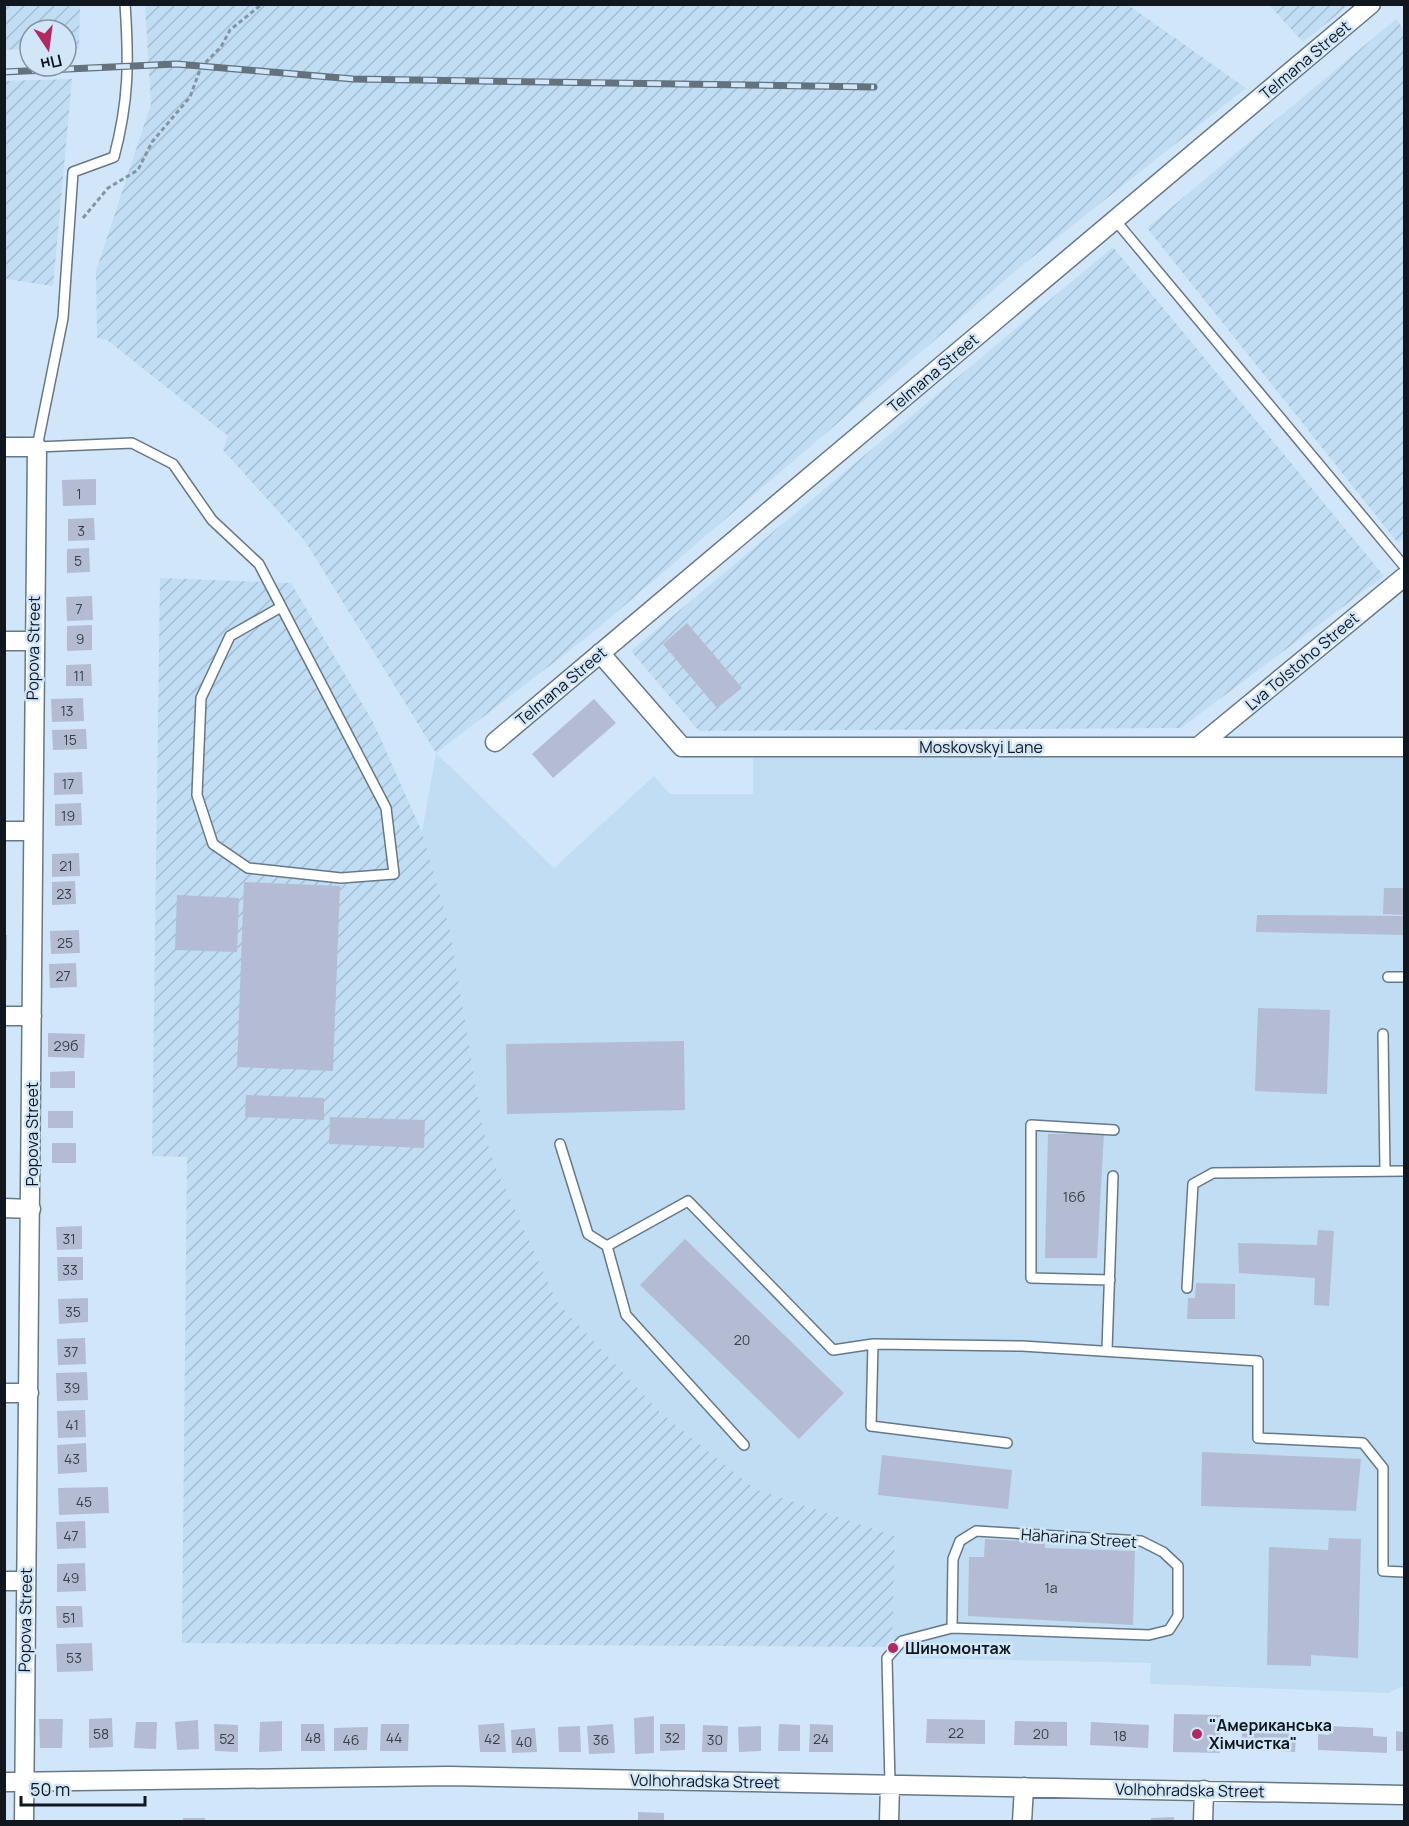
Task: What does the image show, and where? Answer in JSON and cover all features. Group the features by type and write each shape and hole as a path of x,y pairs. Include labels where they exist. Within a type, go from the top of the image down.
{"street":[{"name":"Telmana Street","path":"495,742 1371,4"},
{"path":"4,447 36,447"},
{"name":"Popova Street","path":"24,1821 36,447"},
{"name":"Lva Tolstoho Street","path":"1199,746 1404,577"},
{"path":"4,641 33,641"},
{"name":"Moskovskyi Lane","path":"600,653 682,747 1404,747"},
{"path":"4,831 32,831"},
{"path":"4,1016 32,1016"},
{"path":"4,1209 31,1209"},
{"path":"4,1393 29,1393"},
{"path":"4,1581 25,1581"},
{"name":"Volhohradska Street","path":"4,1782 449,1776 1404,1795"},
{"name":"Haharina Street","path":"889,1821 890,1784"},
{"path":"1022,1821 1024,1787"},
{"path":"1203,1821 1204,1790"}],"lane":[{"path":"125,4 129,65 122,126 114,157 73,172 63,318 36,447 132,443 173,464 212,520 259,564 348,730 386,808 394,874 341,878 248,868 213,844 197,795 201,698 230,636 281,607"},
{"path":"1115,220 1404,566"},
{"path":"1388,977 1404,977"},
{"path":"1383,1034 1385,1171"},
{"path":"1110,1280 1031,1278 1031,1125 1114,1130"},
{"path":"560,1144 588,1234 607,1246 626,1315 744,1445"},
{"path":"1187,1288 1193,1184 1213,1173 1404,1171"},
{"path":"1107,1350 1113,1176"},
{"path":"607,1246 688,1201 833,1350 873,1344 1107,1350 1258,1360 1258,1438 1363,1443 1383,1468 1383,1571 1404,1572"},
{"path":"873,1344 872,1426 1007,1443"},
{"name":"Haharina Street","path":"890,1784 887,1658 902,1641 952,1628 1149,1635 1169,1630 1178,1616 1178,1566 1163,1552 1141,1541 976,1531 960,1541 953,1559 952,1628"}],"path":[{"path":"69,235 108,188 138,170 152,142 190,97 201,67 221,47 230,30 262,4"}],"shaded area":[{"path":"4,5 80,5 79,49 78,18 18,18 18,49 5,50"},
{"path":"145,5 1128,5 1246,88 1020,267 591,634 436,753 305,541 223,450 228,436 107,340 97,338 96,271 151,104"},
{"path":"1269,5 1349,5 1303,42"},
{"path":"1396,19 1404,30 1404,538 1398,543 1147,228"},
{"path":"72,79 53,286 5,279 5,81"},
{"path":"1113,247 1384,576 1181,728 699,731 631,651"},
{"path":"160,578 291,583 373,722 422,832 450,930 483,1130 495,1166 557,1302 661,1413 755,1489 895,1536 892,1647 182,1643 187,1157 152,1156"},
{"path":"753,752 1404,756 1404,1686 1388,1693 1150,1684 1151,1663 911,1658 892,1647 895,1536 755,1489 661,1413 557,1302 495,1166 483,1130 450,930 422,832 436,753 554,868 654,776 670,794 753,794"}],"building":[{"path":"96,479 96,505 63,506 62,480"},
{"path":"94,518 95,540 68,541 68,519"},
{"path":"89,548 90,572 67,573 67,549"},
{"path":"92,596 93,620 67,621 66,597"},
{"path":"687,623 742,688 717,708 663,644"},
{"path":"92,625 92,650 67,651 67,626"},
{"path":"91,664 92,686 66,686 66,665"},
{"path":"83,698 84,721 52,722 51,699"},
{"path":"594,699 616,723 553,778 532,754"},
{"path":"86,729 87,749 53,750 52,730"},
{"path":"82,772 83,794 54,795 54,773"},
{"path":"81,803 82,825 55,826 55,804"},
{"path":"79,853 80,876 52,877 52,854"},
{"path":"75,881 76,904 52,905 52,882"},
{"path":"244,882 340,886 333,1071 237,1067"},
{"path":"1384,888 1404,888 1404,915 1383,914"},
{"path":"177,895 239,898 237,952 175,950"},
{"path":"1257,915 1404,916 1404,935 1256,932"},
{"path":"79,930 80,953 51,954 50,931"},
{"path":"4,935 7,935 7,960 4,960"},
{"path":"76,963 77,987 50,988 49,964"},
{"path":"1258,1008 1330,1010 1327,1094 1255,1091"},
{"path":"48,1033 85,1034 84,1058 48,1057"},
{"path":"684,1041 685,1110 507,1114 506,1044"},
{"path":"75,1071 75,1088 50,1088 50,1072"},
{"path":"246,1095 324,1098 324,1120 245,1117"},
{"path":"48,1111 73,1111 73,1128 48,1128"},
{"path":"330,1117 425,1120 424,1148 329,1144"},
{"path":"1104,1133 1097,1258 1045,1258 1048,1134"},
{"path":"52,1143 76,1143 76,1163 52,1163"},
{"path":"82,1226 82,1249 57,1250 56,1227"},
{"path":"1318,1230 1334,1231 1329,1306 1314,1305 1315,1278 1239,1273 1238,1243 1317,1245"},
{"path":"685,1239 844,1393 799,1439 640,1285"},
{"path":"57,1257 83,1257 83,1280 58,1281"},
{"path":"1196,1283 1235,1284 1235,1319 1187,1319 1188,1298 1195,1298"},
{"path":"88,1298 88,1322 59,1324 58,1299"},
{"path":"85,1338 86,1364 58,1365 57,1339"},
{"path":"87,1372 88,1400 57,1401 56,1373"},
{"path":"85,1410 86,1437 58,1438 57,1411"},
{"path":"86,1443 87,1472 58,1474 57,1445"},
{"path":"1202,1452 1361,1459 1356,1511 1201,1506"},
{"path":"882,1455 1012,1470 1008,1509 878,1495"},
{"path":"108,1487 109,1513 59,1515 58,1488"},
{"path":"85,1521 86,1548 57,1549 56,1522"},
{"path":"1329,1538 1361,1539 1358,1658 1311,1655 1311,1666 1267,1665 1269,1547 1328,1550"},
{"path":"985,1539 1045,1542 1045,1548 1135,1551 1133,1625 968,1616 969,1557 984,1557"},
{"path":"85,1563 86,1591 57,1592 57,1564"},
{"path":"56,1606 82,1606 83,1627 57,1628"},
{"path":"92,1643 93,1671 57,1672 56,1644"},
{"path":"1174,1714 1221,1715 1220,1753 1173,1752"},
{"path":"654,1716 654,1753 635,1754 634,1718"},
{"path":"112,1718 113,1747 89,1748 89,1719"},
{"path":"39,1719 63,1719 62,1748 40,1748"},
{"path":"927,1719 985,1720 985,1744 926,1743"},
{"path":"198,1720 199,1749 177,1750 175,1722"},
{"path":"282,1721 282,1751 259,1752 260,1722"},
{"path":"1015,1721 1067,1722 1067,1746 1014,1745"},
{"path":"136,1722 157,1722 156,1749 134,1748"},
{"path":"1091,1722 1149,1725 1148,1748 1090,1745"},
{"path":"504,1723 506,1752 480,1752 478,1725"},
{"path":"214,1724 238,1725 238,1752 215,1751"},
{"path":"301,1724 324,1724 325,1751 301,1751"},
{"path":"381,1724 409,1724 408,1751 380,1751"},
{"path":"613,1724 615,1753 589,1754 587,1726"},
{"path":"660,1724 685,1724 685,1750 660,1751"},
{"path":"779,1724 800,1725 800,1751 778,1751"},
{"path":"810,1724 833,1725 833,1752 809,1752"},
{"path":"703,1725 728,1726 727,1752 702,1752"},
{"path":"1249,1725 1289,1727 1289,1735 1296,1736 1295,1752 1241,1749 1242,1733 1249,1733"},
{"path":"580,1726 581,1752 559,1752 558,1727"},
{"path":"761,1726 761,1751 739,1752 738,1727"},
{"path":"1329,1726 1373,1728 1373,1736 1387,1737 1387,1753 1318,1750 1318,1734 1329,1735"},
{"path":"368,1727 367,1750 334,1751 334,1728"},
{"path":"535,1728 537,1752 512,1753 511,1730"},
{"path":"1396,1731 1404,1732 1404,1751 1396,1751"},
{"path":"638,1812 664,1813 664,1822 638,1822"},
{"path":"1174,1817 1174,1822 1151,1822 1151,1818"},
{"path":"183,1818 205,1818 205,1822 183,1822"}],"railway":[{"path":"4,72 176,64 353,79 874,87"}],"place":[{"name":"Шиномонтаж","path":"893,1648"},
{"name":"\"Американська Хімчистка\"","path":"1197,1734"}]}
